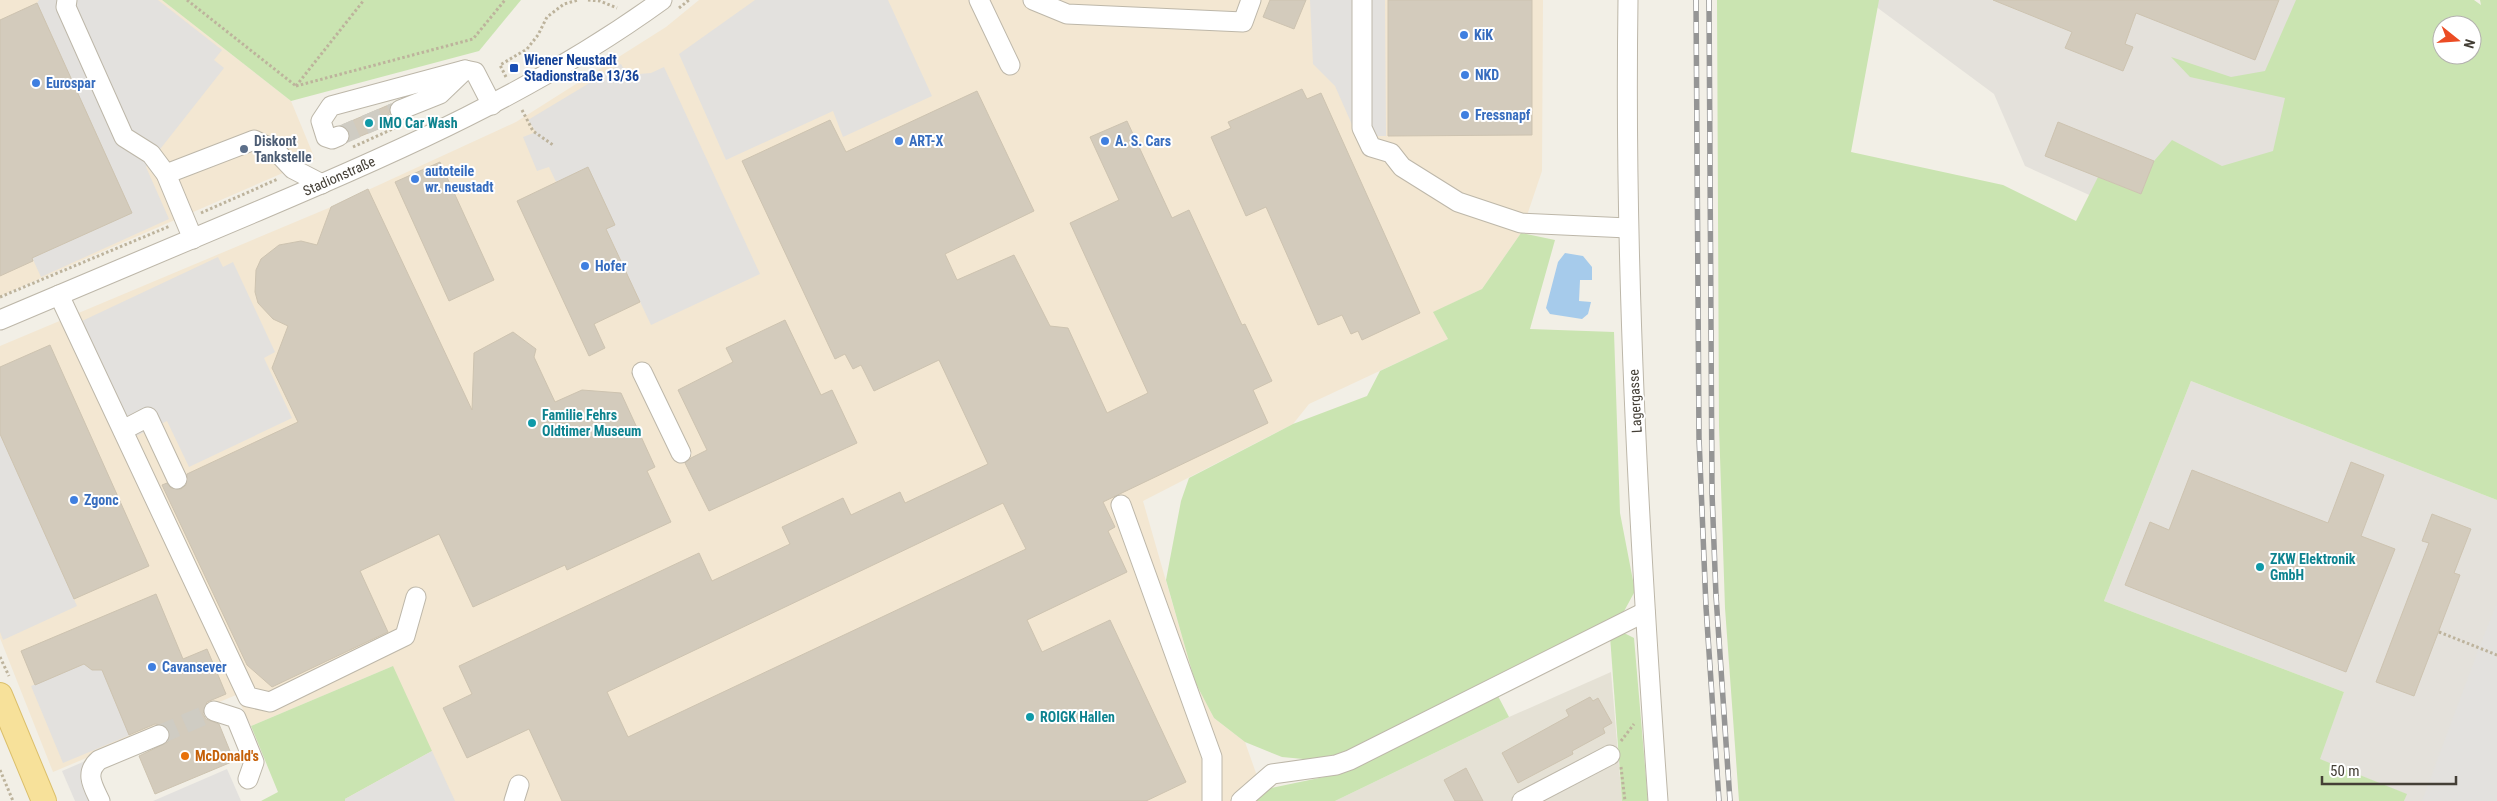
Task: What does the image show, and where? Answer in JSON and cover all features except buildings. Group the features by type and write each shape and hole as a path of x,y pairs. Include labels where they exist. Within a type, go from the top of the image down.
{"main road":[{"path":"0,695 44,801"}],"street":[{"path":"67,0 66,7 124,137 150,154 166,174 193,238"},
{"name":"Stadionstraße","path":"0,320 322,184 492,105 617,32 662,0"},
{"path":"979,0 1010,65"},
{"path":"1033,0 1067,14 1242,22 1251,0"},
{"path":"1362,0 1362,128 1371,147 1390,153 1402,167 1458,202 1512,220 1522,223 1628,228"},
{"name":"Lagergasse","path":"1628,0 1628,228 1645,612 1658,801"},
{"path":"343,143 326,137 321,121 331,106 465,70 475,72 492,105"},
{"path":"401,118 440,94 465,70"},
{"path":"166,174 254,140 276,151 293,169 322,184"},
{"path":"59,295 248,697"},
{"path":"642,372 681,453"},
{"path":"122,430 148,417 177,479"},
{"path":"1122,505 1212,757 1212,801"},
{"path":"248,779 254,762 236,718 214,711 248,697 270,702 405,636 416,597"},
{"path":"1241,801 1272,774 1350,760 1645,612"},
{"path":"100,801 91,780 90,772 99,760 159,735"},
{"path":"1522,801 1611,763"}],"path":[{"path":"187,0 296,86"},
{"path":"296,86 364,0"},
{"path":"296,86 473,39 505,0"},
{"path":"498,81 506,77 500,65 527,49 538,35 547,17 564,4 578,0"},
{"path":"588,0 600,1 616,8"},
{"path":"522,110 533,131 553,145"},
{"path":"343,143 401,118"},
{"path":"0,297 284,177"},
{"path":"2439,632 2497,655"},
{"path":"1625,801 1622,767 1611,763 1651,701"},
{"path":"0,770 13,801"}],"shaded area":[{"path":"0,0 162,0 291,101 315,159 0,296"},
{"path":"39,0 158,0 222,50 214,60 224,68 146,167 169,219 41,277 2,192 102,147 37,3"},
{"path":"699,0 1543,0 1542,171 1521,233 1482,289 1434,312 1448,339 1309,404 1293,424 1143,501 1195,682 1214,718 1245,742 1262,790 1253,801 345,801 393,666 251,726 236,695 53,772 0,638 0,346 331,207 516,122 666,27"},
{"path":"755,0 888,0 932,96 843,137 833,111 726,160 679,54"},
{"path":"1310,0 1385,0 1386,136 1357,136 1335,86 1313,64"},
{"path":"1867,0 2369,0 2287,166 2136,216 2025,166 1994,94"},
{"path":"621,64 627,75 651,73 664,67 760,274 651,325 606,229 615,225 588,168 556,182 549,167 537,171 523,137 536,132 528,120"},
{"path":"218,257 223,267 233,262 275,352 264,358 292,418 189,467 167,421 136,436 82,321"},
{"path":"2191,381 2497,500 2497,801 2404,801 2406,794 2319,759 2344,692 2104,601"},
{"path":"0,434 77,606 3,640 0,632"},
{"path":"2497,603 2497,801 2422,801 2479,648"},
{"path":"84,664 92,670 102,670 130,735 63,763 31,686"},
{"path":"1611,672 1622,801 1335,801 1509,717"},
{"path":"432,751 455,801 345,801 345,799"},
{"path":"90,759 108,801 75,801 62,771"},
{"path":"227,769 241,801 153,801"}],"green space":[{"path":"162,0 521,0 479,51 291,101"},
{"path":"1717,0 1879,0 1851,152 2003,185 2076,221 2098,177 2141,194 2154,161 2172,140 2222,166 2273,151 2285,98 2190,77 2171,57 2231,77 2265,71 2296,0 2474,0 2481,5 2480,0 2497,0 2497,500 2191,381 2104,601 2344,692 2320,759 2407,794 2404,801 1739,801 1725,608 1719,426"},
{"path":"1521,233 1555,240 1530,329 1614,332 1620,513 1635,591 1622,615 1489,679 1509,717 1335,801 1253,801 1262,790 1343,773 1336,755 1314,760 1282,757 1245,742 1214,718 1195,682 1166,580 1181,501 1189,478 1293,424 1367,396 1380,371 1448,339 1433,312 1482,289"},
{"path":"1622,632 1634,638 1648,801 1622,801 1610,636"},
{"path":"393,666 432,751 345,799 345,801 261,801 278,792 251,726"}],"water":[{"path":"1565,253 1583,256 1592,267 1592,280 1580,280 1579,301 1591,302 1588,314 1582,319 1550,314 1546,308 1558,262"}],"tunnel":[{"path":"339,136 400,110"},
{"path":"159,735 214,711"}],"railway":[{"path":"1696,0 1699,438 1706,607 1719,801"},
{"path":"1709,0 1712,493 1716,596 1730,801"}],"place":[{"name":"KiK","path":"1464,35"},
{"name":"Wiener Neustadt Stadionstraße 13/36","path":"514,68"},
{"name":"NKD","path":"1465,75"},
{"name":"Eurospar","path":"36,83"},
{"name":"Fressnapf","path":"1465,115"},
{"name":"IMO Car Wash","path":"369,123"},
{"name":"ART-X","path":"899,141"},
{"name":"A. S. Cars","path":"1105,141"},
{"name":"Diskont Tankstelle","path":"244,149"},
{"name":"autoteile wr. neustadt","path":"415,179"},
{"name":"Hofer","path":"585,266"},
{"name":"Familie Fehrs Oldtimer Museum","path":"532,423"},
{"name":"Zgonc","path":"74,500"},
{"name":"ZKW Elektronik GmbH","path":"2260,567"},
{"name":"Cavansever","path":"152,667"},
{"name":"ROIGK Hallen","path":"1030,717"},
{"name":"McDonald's","path":"185,756"}]}
